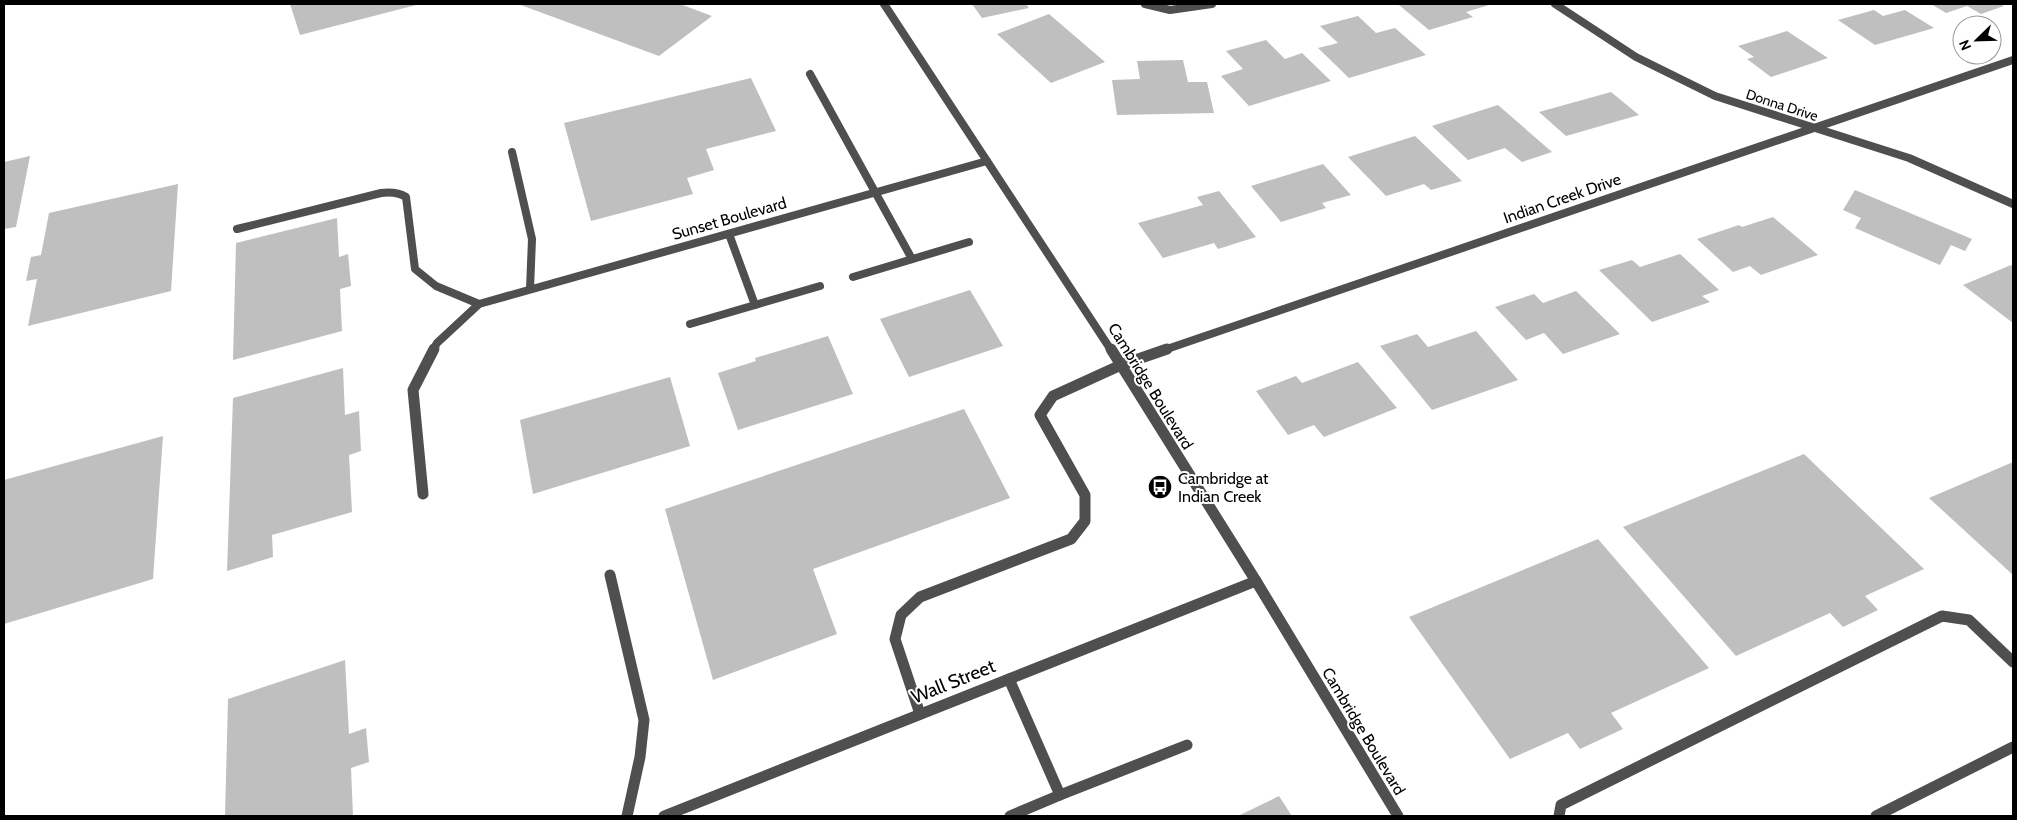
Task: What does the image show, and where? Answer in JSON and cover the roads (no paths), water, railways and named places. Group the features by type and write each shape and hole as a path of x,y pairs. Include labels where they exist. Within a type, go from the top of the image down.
{"street":[{"name":"Cambridge Boulevard","path":"884,4 1121,366 1256,581 1398,816"},
{"path":"1145,4 1158,10 1187,10 1212,4"},
{"name":"Donna Drive","path":"1556,4 1636,57 1706,92 1810,128 1909,158 2013,204"},
{"name":"Indian Creek Drive","path":"920,714 895,639 901,615 920,597 1070,539 1085,521 1085,495 1040,415 1053,396 1121,366 1810,128 2013,60"},
{"path":"810,74 912,259"},
{"path":"512,152 532,239 530,289"},
{"name":"Sunset Boulevard","path":"479,304 987,161"},
{"path":"237,229 381,193 392,191 401,193 406,197 415,269 420,276 433,284 479,304 437,343 413,390 423,494"},
{"path":"729,234 755,305"},
{"path":"853,277 969,242"},
{"path":"690,324 820,286"},
{"path":"610,575 644,720 640,757 627,816"},
{"name":"Wall Street","path":"664,816 1256,581"},
{"path":"1559,816 1560,805 1942,616 1969,620 2013,662"},
{"path":"1009,679 1060,795"},
{"path":"1010,816 1187,745"},
{"path":"1876,816 2013,747"}],"place":[{"name":"Cambridge at Indian Creek","path":"1160,487"}]}
